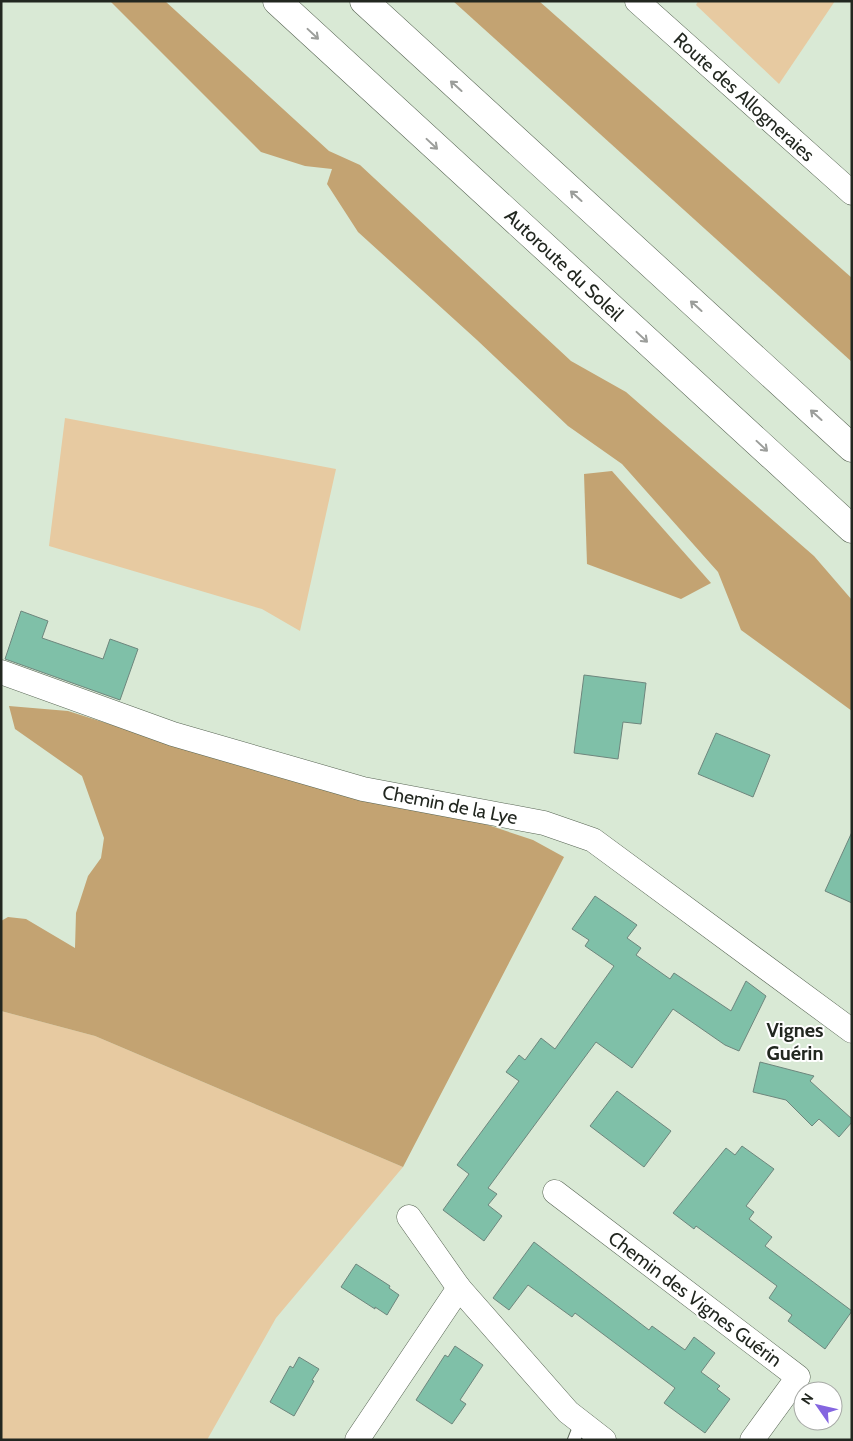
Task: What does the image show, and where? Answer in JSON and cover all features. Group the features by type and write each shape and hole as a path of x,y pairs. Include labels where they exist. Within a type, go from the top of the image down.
{"highway":[{"name":"Autoroute du Soleil","path":"277,1 852,529"},
{"path":"364,1 852,448"}],"street":[{"name":"Route des Allogneraies","path":"637,1 852,193"},
{"name":"Chemin de la Lye","path":"1,672 173,734 363,789 544,823 593,840 852,1031"},
{"name":"Chemin des Vignes Guérin","path":"555,1192 798,1377 752,1440"},
{"path":"409,1216 459,1288 568,1412 578,1431 604,1440"},
{"path":"357,1440 459,1288"}],"shaded area":[{"path":"110,1 165,1 329,151 360,165 571,361 626,392 814,556 852,600 852,711 741,630 718,572 622,464 568,426 358,232 327,184 332,169 305,166 261,152"},
{"path":"453,1 539,1 852,278 852,362"},
{"path":"698,1 835,1 779,84 696,5"},
{"path":"65,418 336,469 300,631 262,609 49,546"},
{"path":"612,471 711,583 681,599 587,564 584,474"},
{"path":"9,706 68,711 233,763 482,823 533,840 564,857 403,1167 95,1036 1,1011 1,921 8,917 26,919 75,948 76,913 88,876 101,858 104,838 82,776 15,729"},
{"path":"1,1011 95,1036 403,1167 276,1318 207,1440 1,1440"}],"building":[{"path":"21,611 48,621 42,638 103,659 110,639 138,649 120,700 5,659"},
{"path":"584,675 646,683 641,724 623,722 618,759 574,753"},
{"path":"716,733 770,755 753,797 698,774"},
{"path":"852,832 852,903 825,891"},
{"path":"595,896 637,925 627,938 641,948 636,955 670,979 674,973 731,1011 746,981 766,996 739,1051 725,1045 673,1009 632,1068 596,1042 488,1188 497,1194 488,1205 502,1216 484,1241 443,1210 469,1174 457,1165 519,1081 506,1072 519,1055 525,1060 541,1038 555,1049 614,966 585,946 589,940 572,929"},
{"path":"760,1062 814,1076 810,1081 852,1119 852,1122 839,1137 819,1119 812,1126 786,1100 753,1092"},
{"path":"617,1091 671,1131 644,1167 590,1126"},
{"path":"742,1146 774,1169 746,1206 754,1212 749,1219 772,1237 765,1246 852,1311 825,1349 788,1321 792,1315 769,1298 777,1286 696,1226 694,1229 673,1213 726,1148 735,1155"},
{"path":"534,1242 649,1330 652,1326 685,1350 694,1337 715,1353 701,1372 720,1386 717,1389 730,1399 705,1433 664,1403 675,1388 575,1313 572,1317 528,1285 509,1310 493,1298"},
{"path":"356,1264 390,1286 389,1288 399,1295 387,1315 341,1287"},
{"path":"455,1346 483,1365 460,1400 466,1404 452,1424 416,1400 445,1355 448,1357"},
{"path":"299,1357 319,1369 294,1416 270,1402 290,1366 293,1368"}],"district":[{"name":"Vignes Guérin","path":"795,1042"}]}
